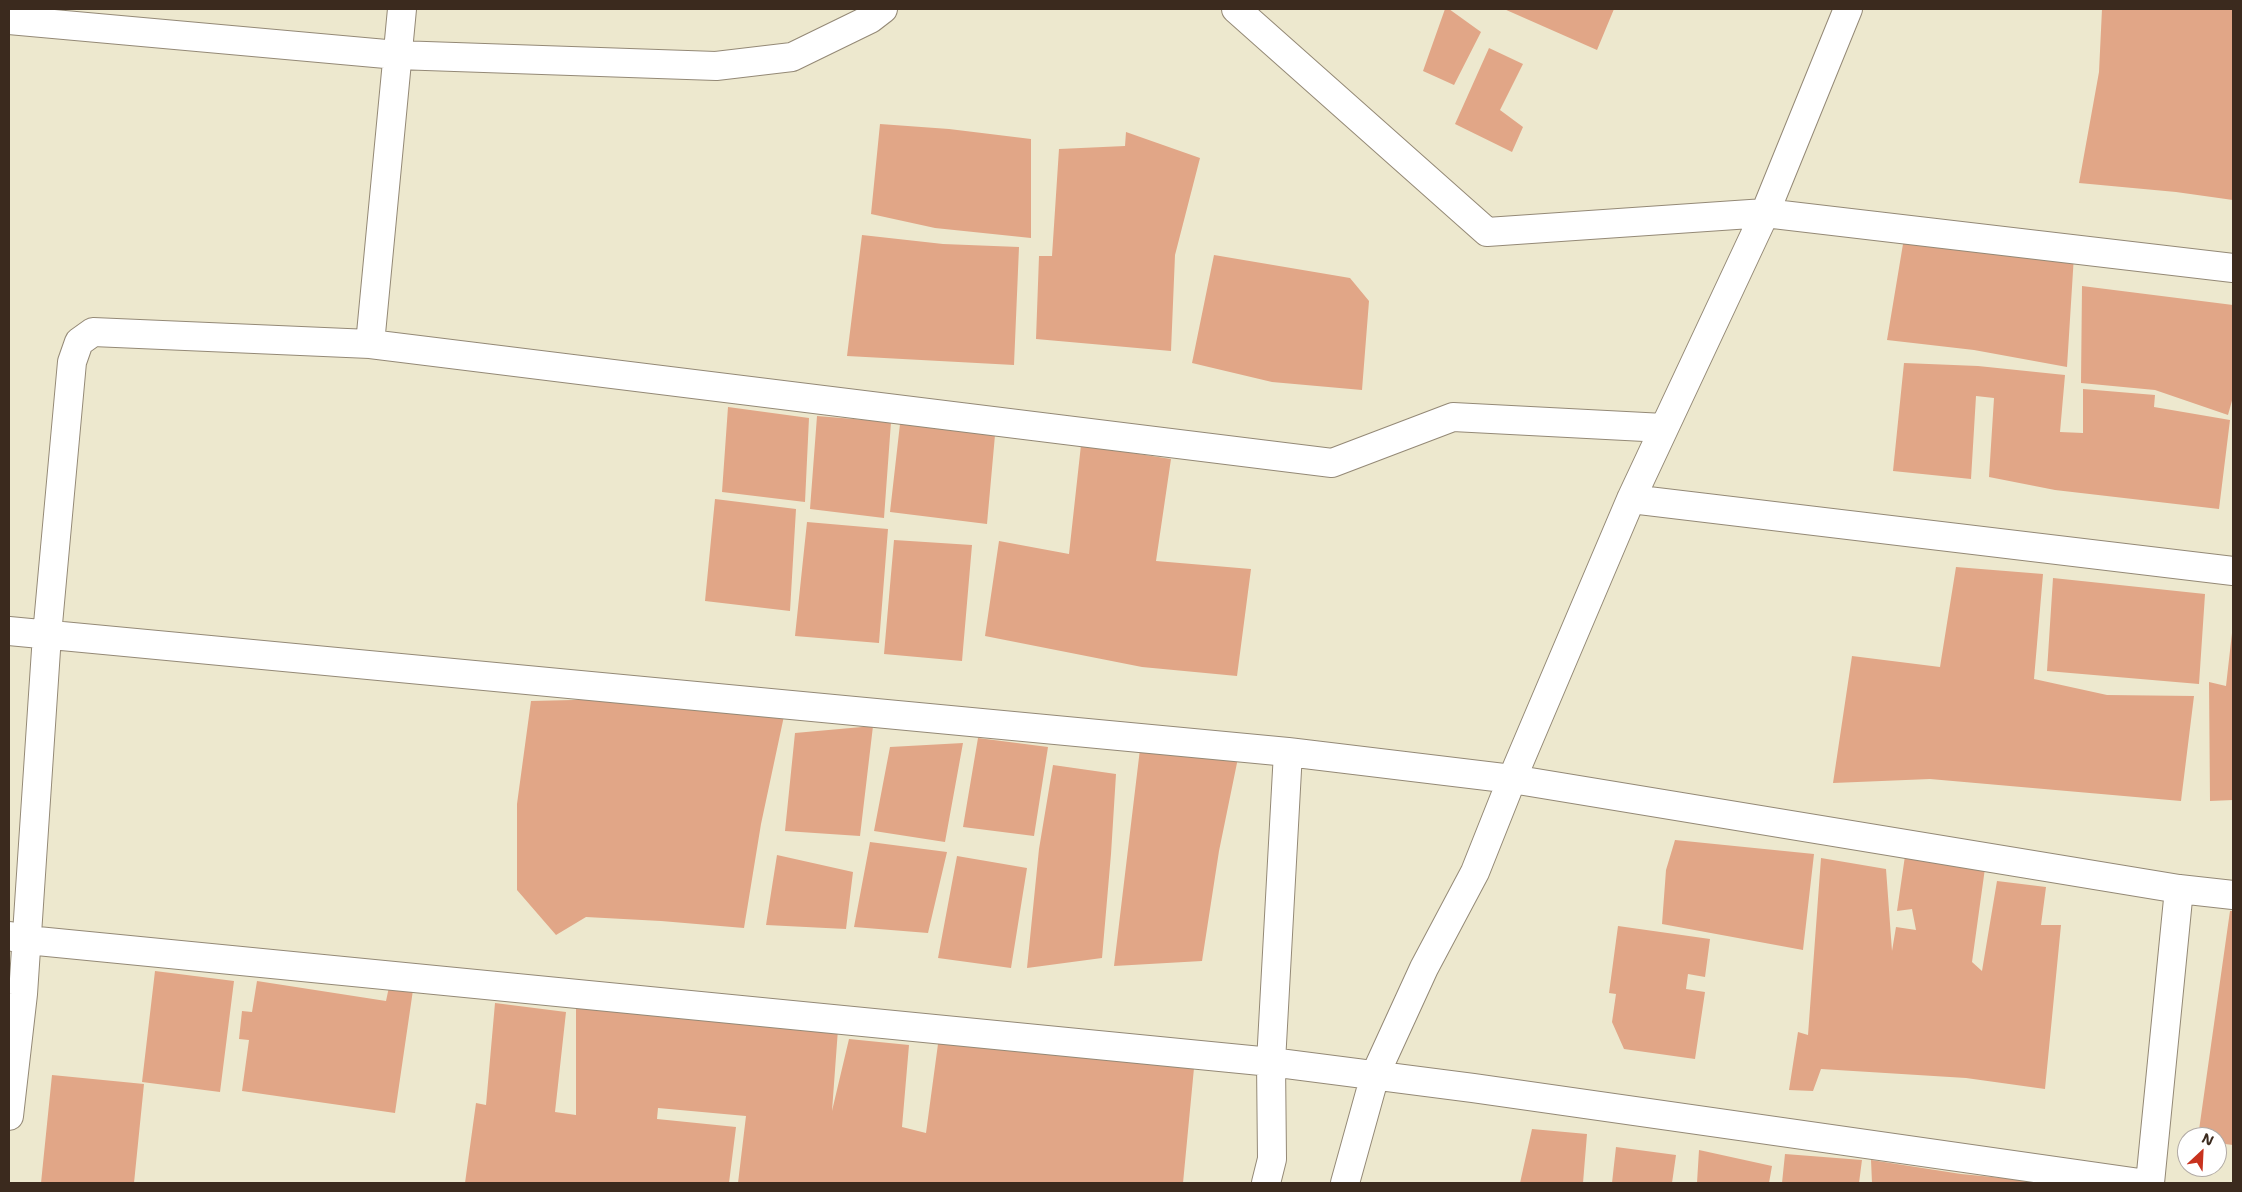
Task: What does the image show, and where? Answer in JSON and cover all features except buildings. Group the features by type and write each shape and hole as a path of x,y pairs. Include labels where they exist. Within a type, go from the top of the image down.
{"street":[{"path":"370,344 402,9"},
{"path":"9,20 397,55 716,66 792,57 870,19 883,9"},
{"path":"1236,9 1487,232 1765,213 2233,268"},
{"path":"1345,1183 1374,1075 1424,968 1475,872 1512,779 1631,498 1765,213 1848,9"},
{"path":"9,1116 23,994 18,938 72,362 79,342 93,332 370,344 1332,463 1453,417 1664,428"},
{"path":"1631,498 2233,571"},
{"path":"9,631 1288,752 1512,779 2180,889 2233,895"},
{"path":"1266,1183 1272,1159 1271,1062 1288,752"},
{"path":"2150,1183 2180,889"},
{"path":"18,938 1271,1062 2140,1183"}]}
